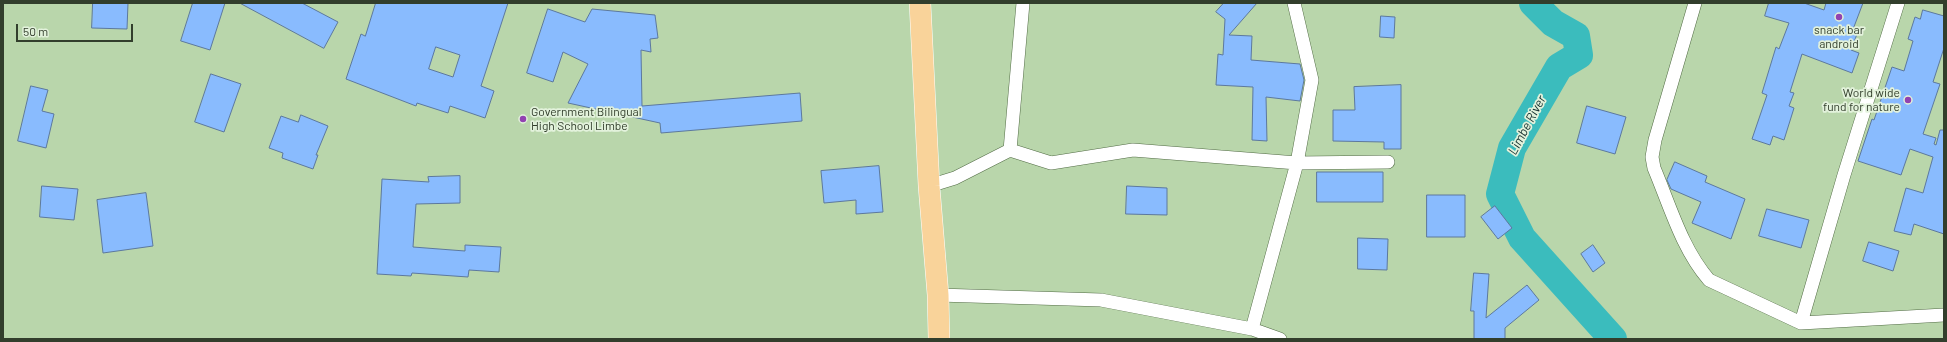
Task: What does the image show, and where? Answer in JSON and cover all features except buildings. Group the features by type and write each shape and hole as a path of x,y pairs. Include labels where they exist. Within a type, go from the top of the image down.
{"main road":[{"path":"920,3 929,186 938,295 939,339"}],"street":[{"path":"1010,150 1023,3"},
{"path":"1252,329 1297,163 1312,80 1294,3"},
{"path":"1695,3 1655,140 1652,157 1654,168 1685,243 1698,268 1709,280 1801,323 1944,315"},
{"path":"1801,323 1844,175 1898,3"},
{"path":"929,186 954,178 1010,150 1051,163 1133,150 1297,163 1388,162"},
{"path":"938,295 1101,300 1252,329 1280,339"}],"waterway":[{"name":"Limbe River","path":"1533,3 1553,23 1576,36 1579,55 1559,67 1512,148 1500,194 1522,238 1613,339"}],"place":[{"name":"snack bar android","path":"1839,17"},
{"name":"World wide fund for nature","path":"1908,100"},
{"name":"Government Bilingual High School Limbe","path":"523,119"}]}
